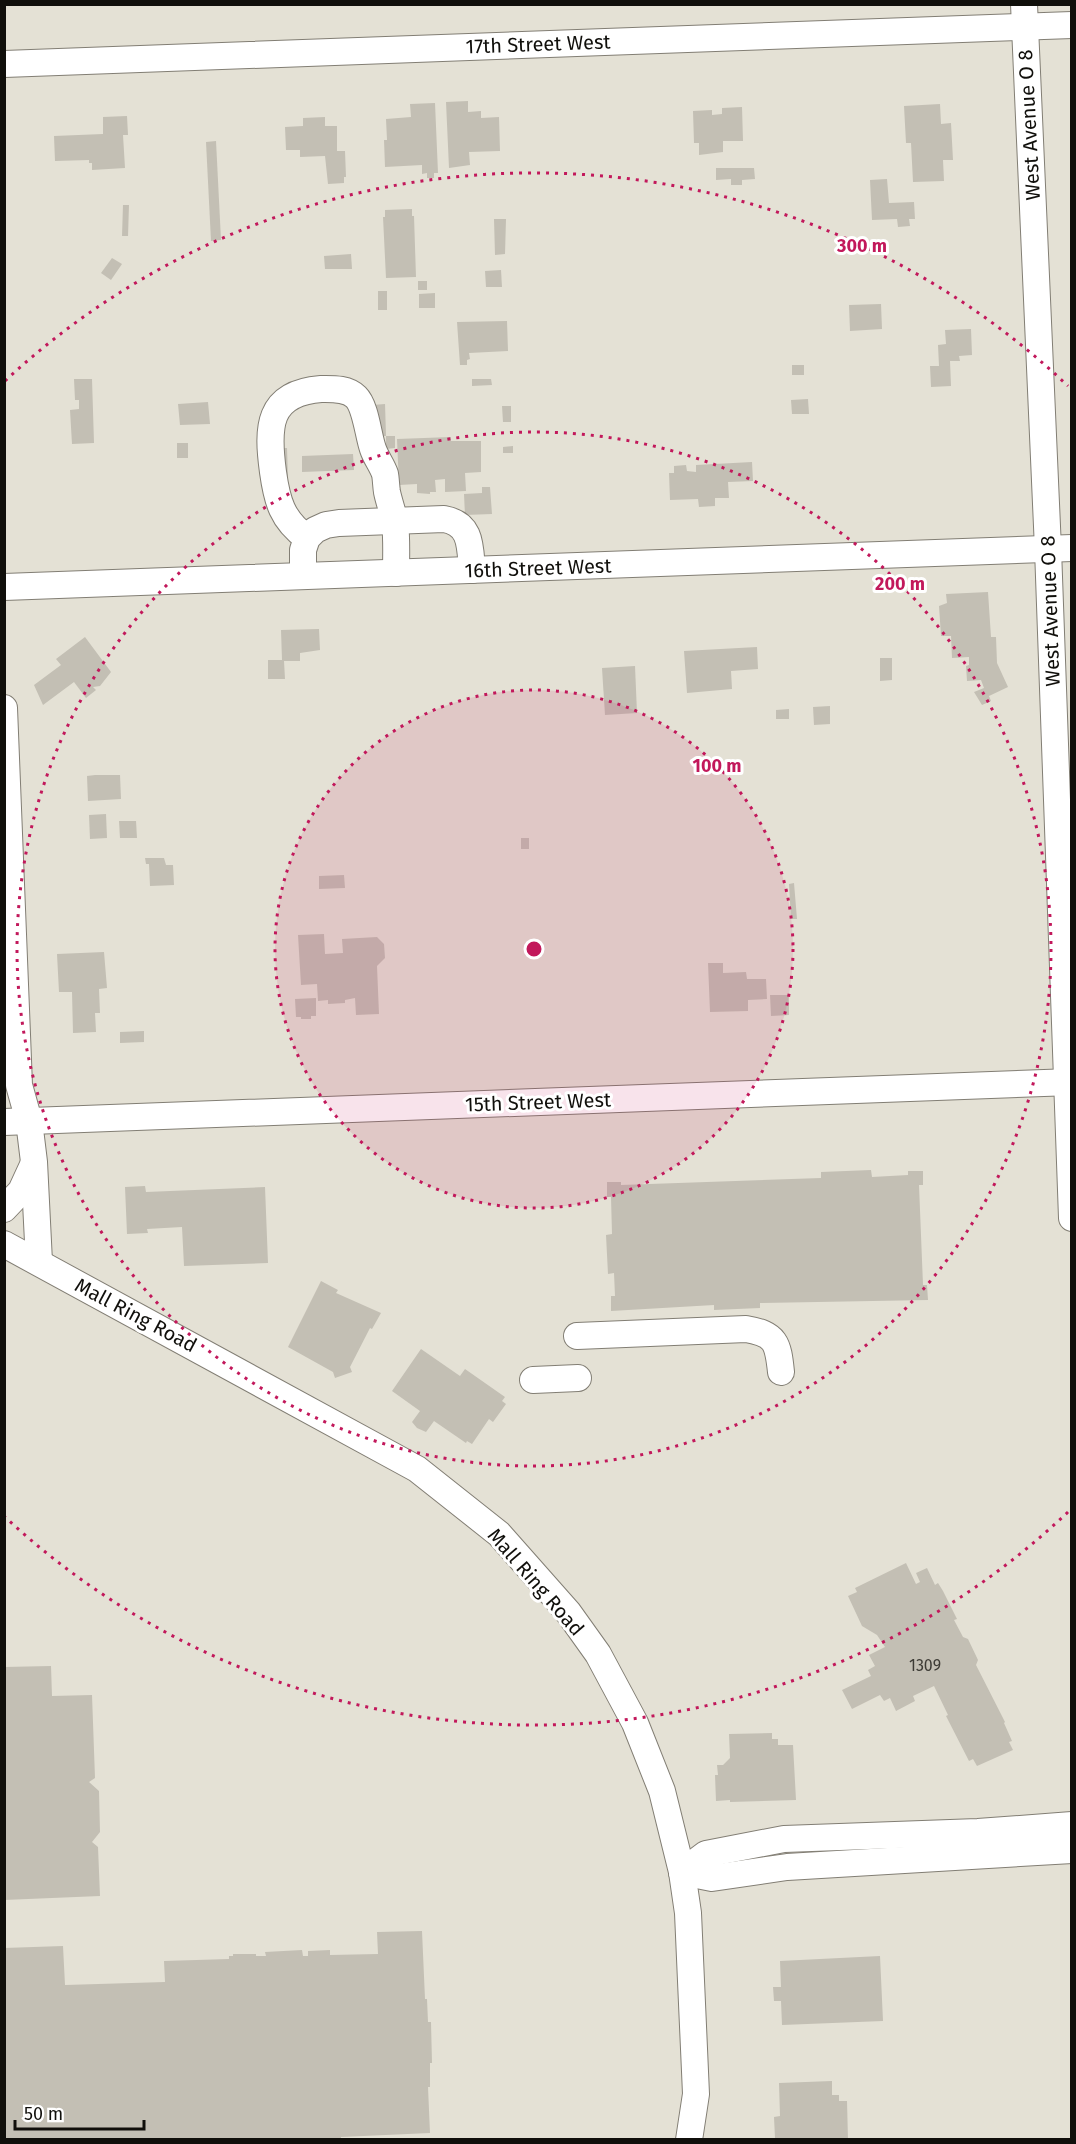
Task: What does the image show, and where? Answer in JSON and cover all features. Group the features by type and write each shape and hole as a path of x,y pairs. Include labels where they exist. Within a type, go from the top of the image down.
{"street":[{"name":"17th Street West","path":"4,64 1025,15 1071,25"},
{"name":"West Avenue O 8","path":"1025,15 1060,549 1071,1218"},
{"path":"307,538 286,519 280,505 275,488 270,430 276,411 288,397 300,392 337,389 356,397 362,409 373,450 385,475 390,509 395,521 396,573"},
{"path":"303,576 303,550 307,538 315,530 326,525 444,519 455,521 468,535 472,570"},
{"name":"16th Street West","path":"4,587 1060,549"},
{"path":"4,708 19,1085 17,1121 34,1162 39,1262"},
{"name":"15th Street West","path":"17,1121 1068,1082"},
{"path":"4,1209 21,1191 34,1162"},
{"name":"Mall Ring Road","path":"4,1244 417,1469 499,1534 568,1612 598,1654 635,1723 662,1791 682,1872 688,1913 696,2094 689,2139"},
{"path":"577,1336 746,1329 763,1332 769,1337 778,1352 781,1372"},
{"path":"533,1380 578,1378"},
{"path":"682,1872 706,1854 783,1839 978,1832 1071,1826"},
{"path":"682,1872 712,1878 787,1867 1071,1850"}],"building":[{"path":"468,101 468,112 481,111 481,118 499,117 500,151 469,152 470,165 449,168 446,102"},
{"path":"435,103 438,173 434,173 434,178 427,178 427,173 422,174 422,165 385,167 386,119 411,117 410,104"},
{"path":"940,104 941,124 951,123 953,160 943,160 944,181 913,182 911,143 906,143 904,106"},
{"path":"742,107 743,141 723,141 723,152 699,155 699,143 694,143 693,111 712,110 712,115 722,114 722,108"},
{"path":"127,116 128,135 123,135 125,168 92,170 92,163 89,163 89,160 55,161 54,136 103,134 103,117"},
{"path":"325,117 325,126 337,126 337,151 345,151 346,177 344,177 344,183 328,184 325,156 300,157 300,150 286,150 285,127 303,126 303,118"},
{"path":"216,141 221,240 211,241 206,142"},
{"path":"716,168 754,168 755,179 742,180 742,185 731,185 731,179 716,180"},
{"path":"887,179 889,203 914,202 915,219 909,219 910,226 898,227 897,219 872,220 870,180"},
{"path":"123,205 129,205 128,236 122,236"},
{"path":"412,209 416,277 386,278 383,217 385,217 385,210"},
{"path":"494,219 506,219 505,254 495,255"},
{"path":"351,254 352,269 325,269 324,256"},
{"path":"112,258 122,264 111,280 101,273"},
{"path":"501,270 502,287 486,287 485,271"},
{"path":"418,281 427,281 427,290 418,290"},
{"path":"378,291 387,291 387,310 378,310"},
{"path":"435,293 435,308 419,308 419,294"},
{"path":"881,304 882,329 850,331 849,305"},
{"path":"507,321 508,351 469,353 470,359 467,360 467,365 460,365 457,322"},
{"path":"971,329 972,355 959,356 960,361 950,361 951,386 931,387 930,366 939,366 938,345 946,344 945,330"},
{"path":"792,365 804,365 804,375 792,375"},
{"path":"74,379 92,379 94,443 72,444 70,410 79,409 79,400 75,400"},
{"path":"472,379 491,379 492,385 472,386"},
{"path":"808,399 809,414 792,414 791,400"},
{"path":"208,402 210,424 180,425 178,404"},
{"path":"385,404 386,436 373,436 372,405"},
{"path":"502,406 511,406 511,422 503,422"},
{"path":"386,436 395,436 395,448 386,449"},
{"path":"451,437 451,441 481,441 481,472 465,473 466,491 445,492 445,479 435,480 436,492 430,492 430,494 417,493 417,484 399,485 397,439"},
{"path":"177,443 188,443 188,458 177,458"},
{"path":"513,446 513,453 503,453 503,447"},
{"path":"281,448 287,448 288,480 282,480"},
{"path":"353,454 354,470 302,472 302,456"},
{"path":"752,462 753,481 728,482 729,498 715,498 715,506 699,507 698,499 670,500 669,473 674,473 674,466 686,465 687,471 696,472 696,465"},
{"path":"482,487 490,487 492,514 465,515 464,494 482,493"},
{"path":"988,592 991,637 996,637 997,663 1008,687 989,696 991,701 982,705 974,692 984,688 981,680 967,681 966,666 969,665 969,657 952,658 951,636 941,636 939,606 947,603 946,594"},
{"path":"319,629 320,650 300,653 300,661 284,661 285,679 268,679 268,660 282,660 281,630"},
{"path":"85,637 111,672 100,686 93,687 96,690 86,698 74,682 43,705 34,685 61,665 56,659"},
{"path":"757,647 758,669 731,671 732,689 687,693 684,651"},
{"path":"880,658 892,658 892,680 880,681"},
{"path":"635,666 637,713 605,715 602,668"},
{"path":"830,706 830,724 814,725 813,707"},
{"path":"789,709 789,719 776,719 776,710"},
{"path":"120,775 121,799 88,801 87,776"},
{"path":"106,814 107,838 90,839 89,815"},
{"path":"119,821 136,821 137,838 120,838"},
{"path":"521,838 529,838 529,849 521,849"},
{"path":"145,858 164,858 166,865 173,865 174,885 150,886 149,864 146,864"},
{"path":"344,875 345,888 319,889 319,876"},
{"path":"794,883 797,919 791,919 789,884"},
{"path":"324,934 325,954 343,953 342,939 377,937 384,944 385,958 377,966 379,1014 356,1015 355,998 345,1000 345,1003 328,1004 328,1000 318,1001 317,984 301,985 298,935"},
{"path":"104,952 107,988 99,989 100,1013 95,1013 96,1032 73,1033 72,992 59,992 57,954"},
{"path":"708,963 723,963 723,973 746,972 747,979 766,979 767,999 748,1000 748,1011 710,1012"},
{"path":"770,995 789,995 789,1015 771,1016"},
{"path":"316,998 316,1016 311,1016 311,1019 296,1017 295,999"},
{"path":"144,1031 144,1042 120,1043 120,1032"},
{"path":"871,1170 872,1177 908,1175 908,1171 923,1171 923,1185 919,1185 923,1285 927,1285 928,1300 760,1303 760,1308 714,1310 714,1305 611,1311 611,1296 615,1296 614,1273 608,1274 606,1235 612,1234 611,1197 607,1197 607,1182 621,1182 621,1185 821,1178 821,1172"},
{"path":"145,1186 146,1192 265,1187 268,1263 184,1266 182,1227 147,1229 148,1233 127,1234 125,1187"},
{"path":"321,1281 338,1290 336,1293 381,1313 372,1329 370,1328 350,1367 352,1372 335,1378 333,1372 288,1347"},
{"path":"421,1349 460,1376 465,1369 505,1397 502,1401 506,1404 493,1422 489,1419 472,1444 467,1441 466,1443 434,1421 426,1432 417,1428 412,1422 420,1411 392,1391"},
{"path":"906,1563 916,1584 920,1582 916,1573 927,1568 935,1585 938,1583 943,1591 957,1619 954,1620 963,1637 968,1639 978,1660 976,1665 1005,1722 1013,1750 977,1766 973,1759 969,1761 946,1716 948,1715 934,1686 913,1696 915,1701 896,1711 890,1698 884,1701 880,1695 852,1709 842,1690 871,1676 868,1670 875,1666 869,1655 885,1647 877,1635 862,1626 848,1596 857,1592 855,1588"},
{"path":"51,1666 52,1696 92,1695 95,1778 89,1782 99,1791 100,1832 92,1842 98,1847 100,1896 4,1900 4,1667"},
{"path":"772,1733 772,1739 778,1739 778,1745 793,1745 796,1800 716,1801 715,1775 718,1775 717,1765 723,1765 730,1758 729,1734"},
{"path":"422,1931 425,1999 427,1999 428,2022 431,2022 432,2063 430,2063 430,2087 428,2087 430,2133 341,2137 336,2140 4,2140 4,1948 63,1946 65,1985 165,1982 164,1961 229,1959 229,1956 233,1954 266,1956 265,1952 302,1950 303,1956 308,1956 308,1951 330,1950 330,1955 378,1954 377,1932"},
{"path":"880,1956 883,2021 782,2025 781,2001 774,2001 773,1987 781,1987 780,1961"},
{"path":"832,2081 832,2095 839,2095 839,2101 847,2101 848,2140 775,2138 774,2117 780,2116 779,2083"}]}
